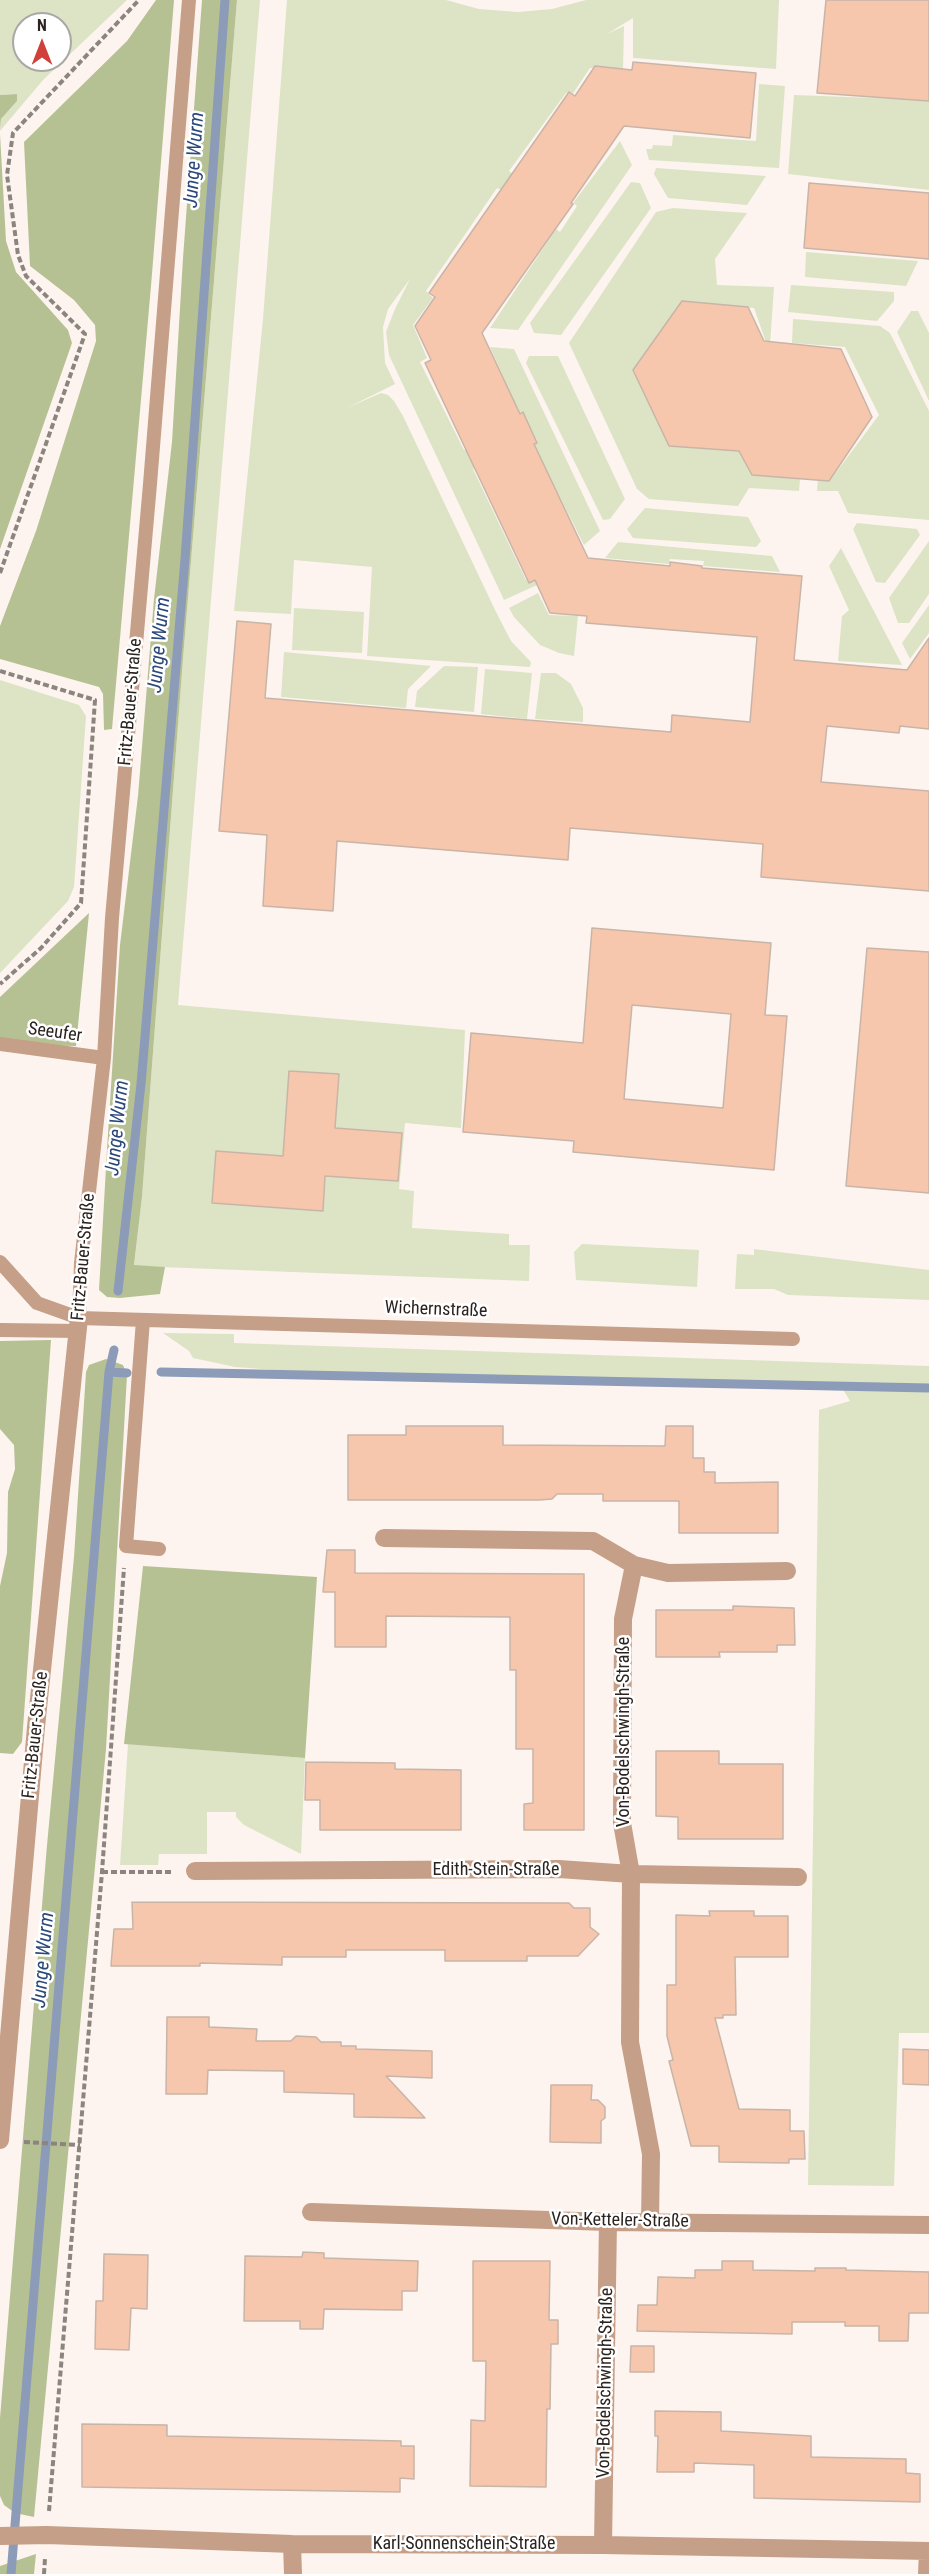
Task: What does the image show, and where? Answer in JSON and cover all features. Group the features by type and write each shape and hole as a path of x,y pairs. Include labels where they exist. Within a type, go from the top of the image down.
{"street":[{"name":"Fritz-Bauer-Straße","path":"0,2140 4,2039 78,1325"},
{"path":"384,1538 593,1541 634,1565 668,1572 788,1571"},
{"name":"Von-Bodelschwingh-Straße","path":"634,1565 623,1631 622,1822 631,1874 630,2042 651,2154 650,2222"},
{"name":"Edith-Stein-Straße","path":"195,1871 559,1869 631,1874 798,1877"},
{"name":"Von-Ketteler-Straße","path":"311,2212 608,2222 929,2224"},
{"name":"Von-Bodelschwingh-Straße","path":"603,2545 608,2222"},
{"name":"Karl-Sonnenschein-Straße","path":"0,2536 47,2535 292,2544 603,2545 928,2551"},
{"path":"292,2544 293,2574"},
{"path":"927,2574 928,2551"}],"lane":[{"name":"Fritz-Bauer-Straße","path":"0,1330 78,1325 81,1263 104,1058 112,918 152,472 189,0"},
{"name":"Seeufer","path":"0,1044 104,1058"},
{"path":"0,1262 37,1303 78,1325"},
{"path":"143,1320 126,1546 159,1549"},
{"name":"Wichernstraße","path":"78,1325 143,1320 793,1339"}],"path":[{"path":"0,573 85,334 26,276 18,255 7,175 13,133 139,0"},
{"path":"0,671 95,700 81,903 41,948 0,984"},
{"path":"44,2574 102,1872 126,1546"},
{"path":"102,1872 195,1871"},
{"path":"26,2142 80,2145"}],"green space":[{"path":"0,0 127,0 72,52 72,12 12,12 12,72 51,72 0,131 1,119 17,101 17,94 0,95"},
{"path":"156,0 174,0 112,729 104,730 103,694 99,687 0,659 0,626 36,531 96,341 95,325 74,300 30,266 24,142 127,41"},
{"path":"202,0 237,0 142,1197 134,1265 165,1267 160,1294 120,1298 107,1297 99,1290 107,1150 120,945 138,796 154,599 172,442"},
{"path":"237,0 260,0 178,1005 465,1030 461,1128 405,1123 399,1189 414,1191 412,1228 509,1234 509,1245 530,1245 529,1281 134,1266 142,1197"},
{"path":"287,0 446,0 479,9 518,12 552,9 586,0 779,0 776,69 633,58 633,18 607,34 624,26 623,69 590,68 572,95 566,93 509,171 515,176 504,191 497,188 426,291 433,298 413,325 427,358 420,362 464,450 472,448 479,465 473,469 526,580 533,577 537,585 504,600 389,355 386,332 410,279 388,309 383,327 385,363 395,384 347,408 381,393 388,395 394,401 496,612 511,641 531,662 530,667 367,656 372,567 294,560 291,614 234,611 263,319"},
{"path":"759,84 785,86 779,168 649,160 646,149 652,149 653,145 672,146 673,135 756,141"},
{"path":"17,94 17,101 1,119 0,129 0,95"},
{"path":"794,95 929,100 929,190 788,174"},
{"path":"0,134 6,241 16,272 68,330 72,343 0,549"},
{"path":"620,141 632,165 518,330 490,328 556,229 560,232 577,206 573,203"},
{"path":"656,168 766,176 747,205 668,198 654,174"},
{"path":"631,182 640,183 651,208 561,335 534,333 530,323"},
{"path":"673,208 747,213 715,259 717,285 774,287 770,345 767,345 754,308 687,303 753,474 800,479 799,491 749,488 738,506 649,499 637,489 569,343 656,212"},
{"path":"806,252 918,261 906,286 805,277"},
{"path":"791,285 894,292 894,301 877,321 788,312"},
{"path":"911,311 918,311 929,333 929,401 897,332"},
{"path":"793,319 880,326 890,333 929,411 929,520 848,513 838,491 817,491 818,478 831,479 879,415 845,347 792,343"},
{"path":"490,347 514,349 600,531 584,545 533,444"},
{"path":"529,356 558,356 625,499 610,519 603,520 526,363"},
{"path":"645,508 748,517 761,541 756,547 633,538 627,529"},
{"path":"857,523 917,529 920,535 885,583 876,582 853,529"},
{"path":"929,541 929,594 909,623 898,623 889,598"},
{"path":"618,542 772,556 780,572 703,566 704,561 670,559 669,564 605,558"},
{"path":"841,548 902,665 838,661 842,616 849,610 829,566"},
{"path":"538,593 549,615 578,616 574,656 540,645 514,617 509,608"},
{"path":"929,605 929,633 910,659 902,643"},
{"path":"294,608 364,612 362,653 292,650"},
{"path":"284,652 431,666 408,689 406,708 281,697"},
{"path":"444,666 478,667 474,712 415,707 417,691"},
{"path":"485,669 532,673 527,719 481,714"},
{"path":"541,673 556,673 571,684 583,708 583,722 535,719"},
{"path":"0,680 79,705 86,716 74,887 68,901 0,973"},
{"path":"89,913 76,1046 25,1045 0,1041 0,997"},
{"path":"582,1244 699,1250 697,1287 576,1280 574,1252"},
{"path":"754,1249 929,1270 929,1300 788,1295 774,1289 735,1289 737,1254 754,1255"},
{"path":"163,1333 234,1334 234,1343 929,1366 929,2033 899,2033 894,2186 808,2185 819,1410 850,1401 841,1386 641,1378 382,1378 235,1367 193,1358 189,1351"},
{"path":"51,1340 22,1742 13,1754 0,1753 0,1586 7,1553 8,1492 15,1469 14,1445 0,1429 0,1341"},
{"path":"106,1359 123,1365 127,1375 106,1749 34,2517 15,2513 4,2505 0,2496 0,2418 47,1845 74,1557 86,1372 89,1365"},
{"path":"143,1566 317,1577 305,1758 124,1744"},
{"path":"128,1744 305,1758 301,1854 244,1825 236,1817 236,1812 207,1812 207,1854 159,1854 158,1865 120,1865"},
{"path":"36,2554 34,2574 0,2574 0,2566"}],"building":[{"path":"826,0 929,0 929,101 817,93"},
{"path":"633,62 756,73 750,138 624,126 571,203 573,204 482,333 520,414 523,412 537,443 534,444 588,558 670,566 670,562 702,566 702,568 802,576 794,660 907,670 929,638 929,729 900,726 899,733 827,726 821,782 929,791 929,891 761,877 763,844 570,828 568,860 337,841 333,911 263,906 267,835 219,831 237,621 271,624 265,698 671,732 672,715 750,722 757,637 586,623 587,616 550,613 535,580 529,583 425,363 431,360 415,326 435,297 429,293 569,92 575,96 595,66 632,70"},
{"path":"809,183 929,193 929,259 804,248"},
{"path":"682,301 748,307 764,341 841,349 872,417 829,481 752,475 739,451 669,446 633,370"},
{"path":"592,928 771,943 765,1015 787,1016 774,1170 573,1152 574,1141 463,1132 471,1033 583,1043","holes":["632,1005 731,1014 723,1108 624,1099"]},
{"path":"867,948 929,952 929,1193 846,1186"},
{"path":"289,1071 339,1074 335,1128 402,1133 398,1181 325,1176 323,1211 212,1203 216,1151 283,1156"},
{"path":"406,1426 503,1426 503,1445 665,1446 666,1426 693,1426 693,1458 704,1458 704,1472 715,1472 715,1483 778,1482 778,1533 679,1533 679,1501 603,1501 603,1494 557,1494 552,1499 539,1500 348,1500 348,1435 406,1435"},
{"path":"327,1550 355,1550 355,1573 584,1574 584,1830 524,1830 524,1804 533,1803 533,1749 516,1749 516,1670 510,1670 510,1617 386,1616 386,1647 335,1647 335,1592 323,1592"},
{"path":"733,1606 794,1608 795,1645 777,1645 777,1652 719,1652 720,1657 656,1657 656,1610 733,1610"},
{"path":"656,1751 719,1751 719,1764 783,1764 783,1839 678,1839 678,1817 656,1816"},
{"path":"306,1762 395,1763 395,1769 461,1770 461,1830 320,1830 320,1800 305,1800"},
{"path":"132,1902 569,1903 574,1908 590,1908 590,1927 599,1934 578,1956 527,1956 527,1961 445,1961 445,1950 346,1950 346,1957 282,1957 282,1965 200,1963 200,1966 111,1966 114,1929 133,1929"},
{"path":"709,1911 754,1911 754,1916 788,1916 788,1957 735,1957 736,2015 723,2015 723,2018 715,2018 739,2109 790,2110 790,2131 804,2131 805,2159 789,2159 789,2163 719,2162 719,2146 691,2146 669,2061 673,2060 667,2036 667,1985 676,1985 676,1915 710,1916"},
{"path":"167,2017 209,2017 209,2027 257,2029 256,2041 291,2041 296,2036 316,2037 321,2042 341,2042 341,2046 356,2046 356,2049 432,2051 432,2078 386,2076 425,2118 354,2117 354,2094 284,2092 284,2071 208,2070 207,2094 166,2094"},
{"path":"903,2049 929,2050 929,2085 903,2084"},
{"path":"551,2085 592,2085 591,2100 598,2100 605,2107 605,2118 601,2121 601,2143 550,2142"},
{"path":"303,2252 324,2253 324,2258 418,2261 417,2291 402,2291 402,2310 324,2309 323,2329 300,2329 300,2321 244,2321 245,2256 302,2257"},
{"path":"104,2254 148,2255 147,2309 131,2308 129,2350 95,2349 96,2301 103,2301"},
{"path":"473,2261 550,2261 549,2320 558,2320 558,2344 551,2344 546,2487 470,2486 471,2420 485,2421 486,2361 473,2361"},
{"path":"722,2261 753,2261 753,2270 815,2271 815,2268 846,2268 846,2270 929,2272 929,2313 909,2313 908,2341 879,2341 879,2326 845,2326 845,2322 792,2322 792,2334 637,2331 638,2305 657,2305 658,2277 695,2278 695,2270 722,2270"},
{"path":"631,2346 654,2346 654,2372 630,2372"},
{"path":"655,2411 721,2412 721,2431 811,2436 811,2457 906,2459 906,2473 920,2474 920,2502 754,2498 754,2465 694,2463 694,2472 657,2472 658,2436 655,2436"},
{"path":"82,2424 167,2425 167,2436 401,2441 401,2446 414,2446 414,2479 400,2478 400,2492 82,2487"}],"waterway":[{"name":"Junge Wurm","path":"118,1291 141,1084 185,559 225,0"},
{"name":"Junge Wurm","path":"11,2574 109,1372 114,1350"},
{"path":"109,1372 127,1373"},
{"path":"161,1372 929,1388"}]}
